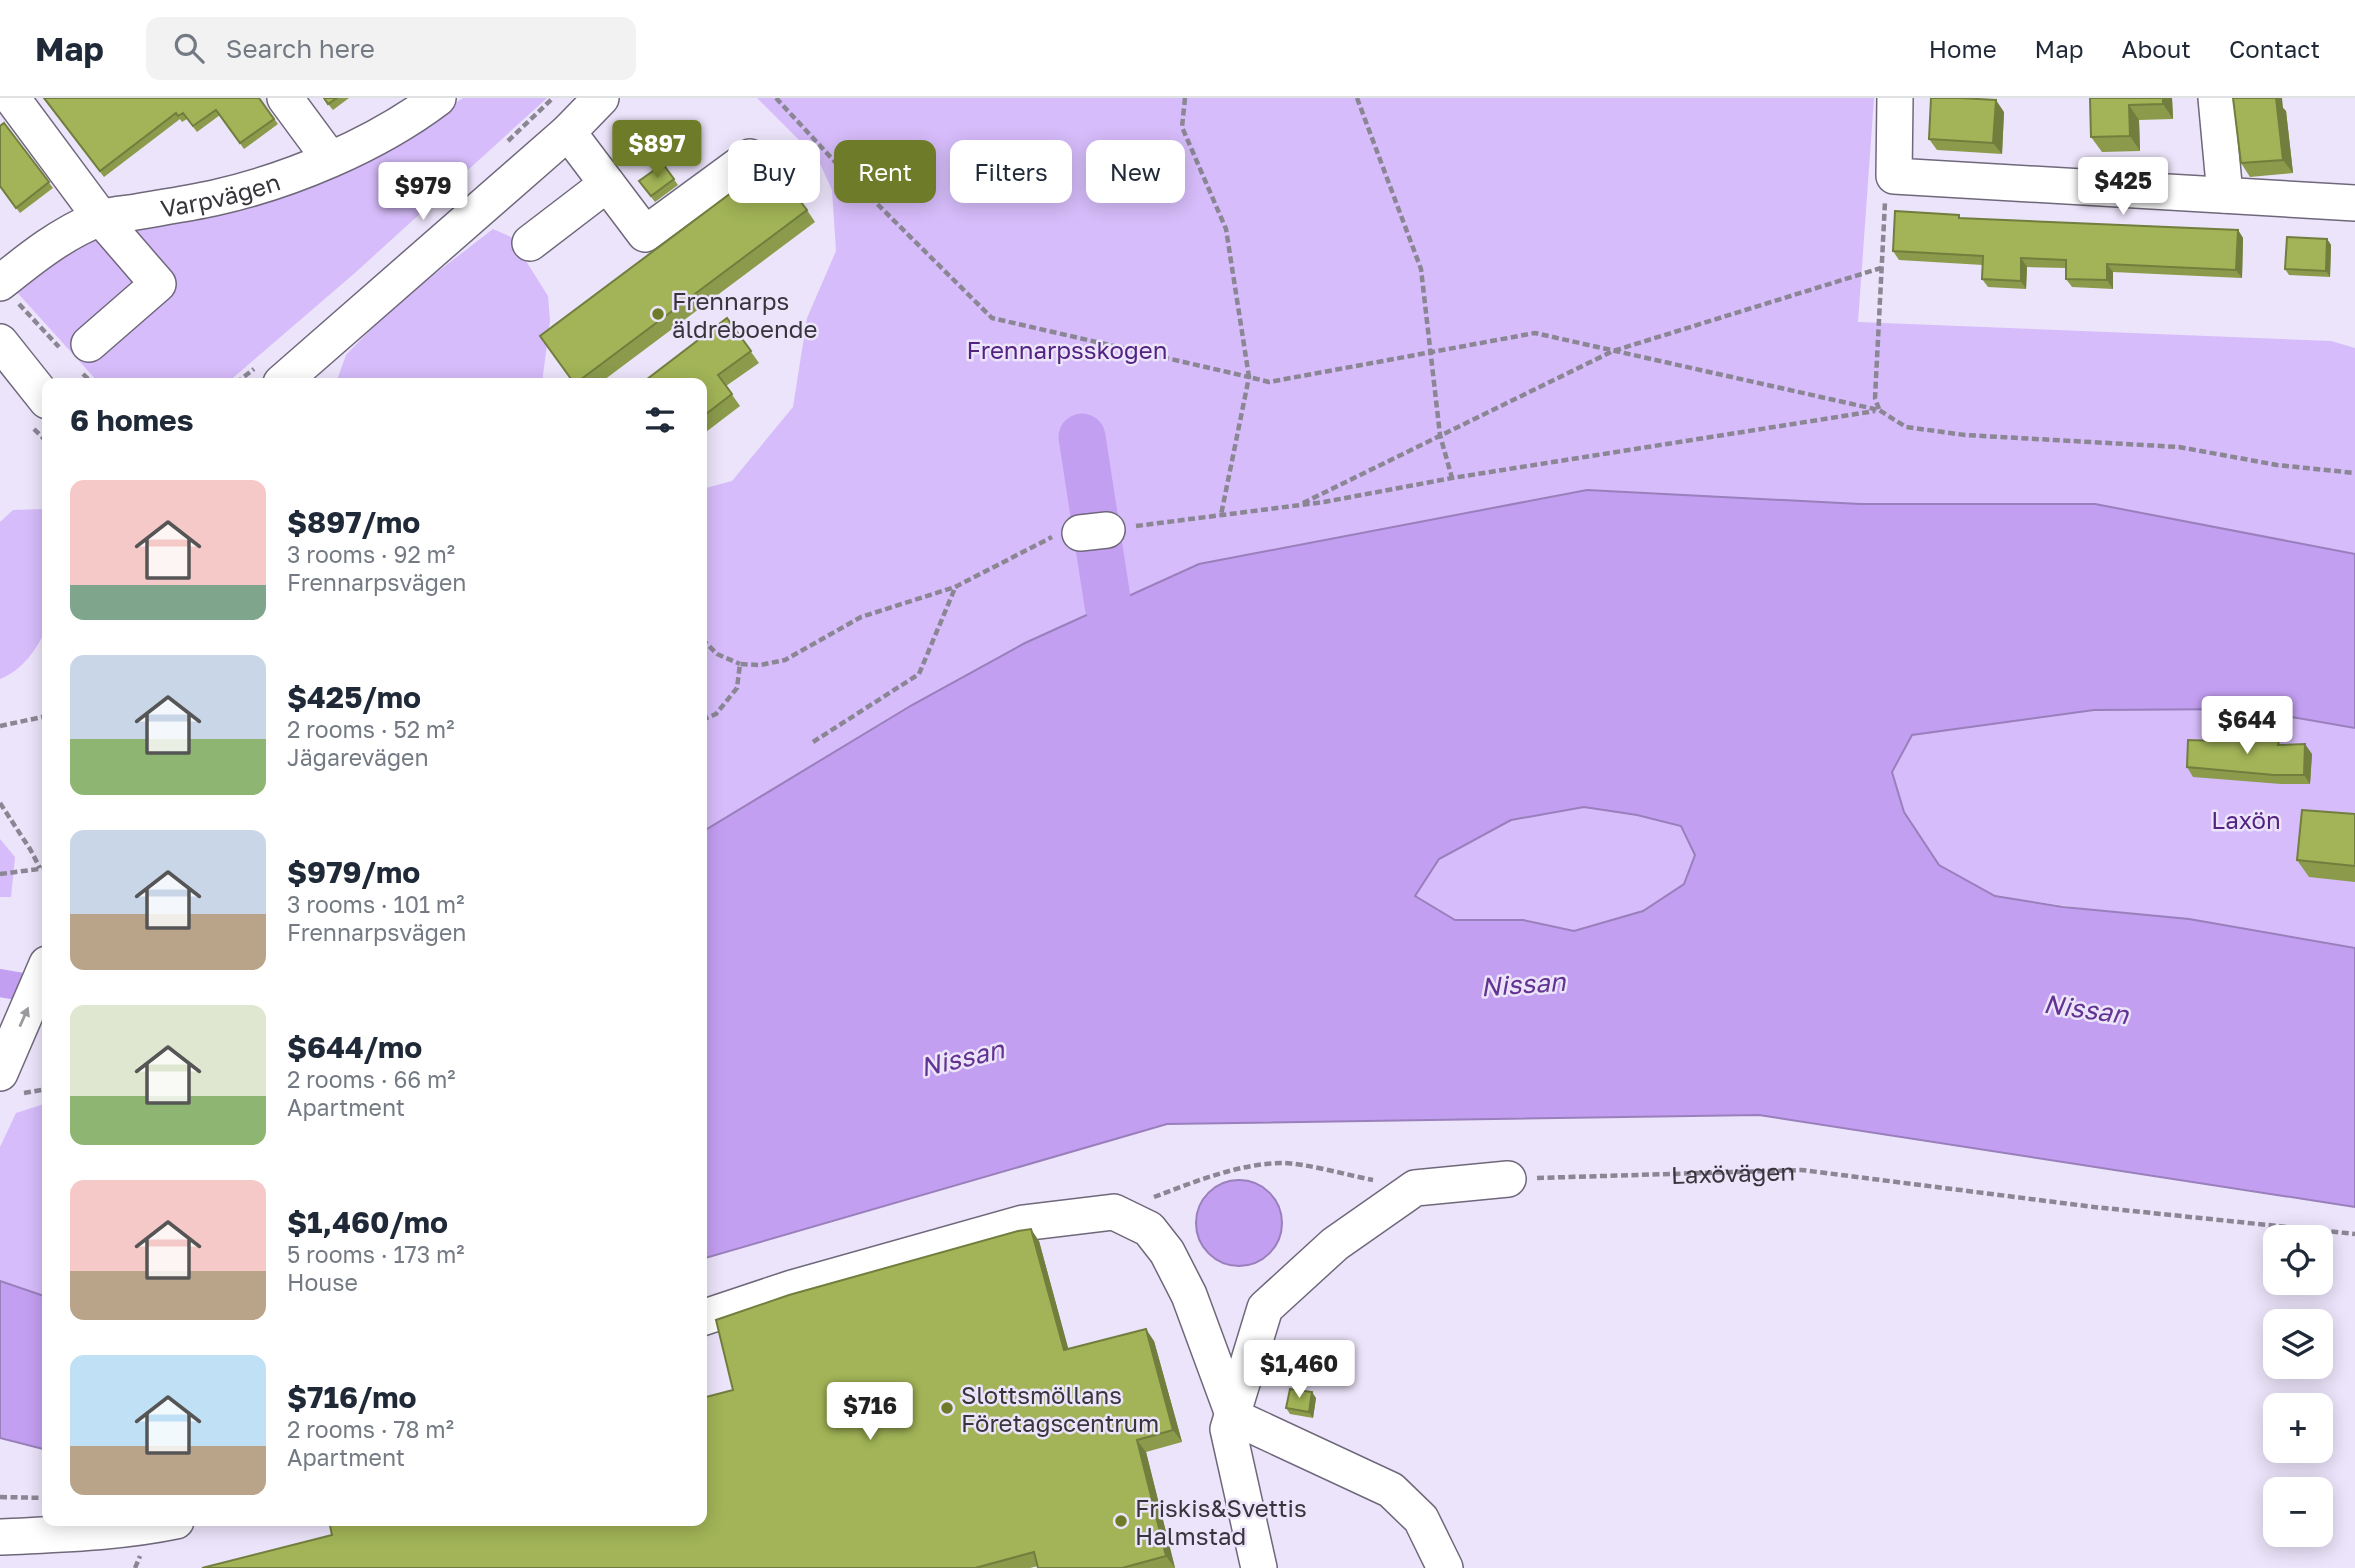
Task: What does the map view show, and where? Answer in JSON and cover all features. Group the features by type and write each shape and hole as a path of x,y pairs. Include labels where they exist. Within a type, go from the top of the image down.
{"street":[{"path":"12,98 101,218 158,284 76,354"},
{"path":"285,98 330,159"},
{"name":"Varpvägen","path":"7,291 32,256 67,234 101,218 215,198 265,183 330,159 382,134 438,98"},
{"path":"287,378 568,132 601,98"},
{"path":"1895,98 1894,176 2355,203"},
{"path":"2216,98 2225,195"},
{"path":"568,132 645,234 728,173"},
{"path":"530,243 607,184"},
{"path":"0,342 42,395"},
{"path":"1,1071 42,976"},
{"path":"1259,1568 1228,1429 1234,1417 1265,1308 1335,1244 1415,1188 1508,1179"},
{"path":"707,1316 792,1288 1023,1223 1114,1212 1149,1230 1167,1252 1189,1296 1234,1417 1391,1490 1421,1519 1445,1568"},
{"path":"2,1537 76,1534 146,1526"}],"path":[{"path":"776,98 838,164 992,317 1269,382 1535,333 1879,410 1906,427 2024,440 2097,441 2179,447 2277,465 2355,473"},
{"path":"1185,98 1182,127 1226,229 1248,377 1222,515"},
{"path":"1357,98 1421,269 1440,435 1452,478"},
{"path":"1879,410 1875,398 1881,268 1886,196 1894,176"},
{"path":"1299,505 1613,351 1881,268"},
{"path":"7,291 76,354 89,378"},
{"path":"707,644 717,654 740,664 785,660 861,617 955,587 1051,537 1299,505 1879,410"},
{"path":"813,743 919,674 955,587"},
{"path":"707,718 716,715 737,688 740,664"},
{"path":"0,726 42,717"},
{"path":"0,803 40,868 0,874"},
{"path":"1114,1212 1206,1178 1263,1164 1284,1163 1415,1188"},
{"name":"Laxövägen","path":"1508,1179 1802,1170 2094,1207 2355,1234"},
{"path":"0,1497 42,1498"}],"green space":[{"path":"463,98 547,98 356,272 233,378 94,378 14,289 78,244 387,146"},
{"name":"Frennarpsskogen","path":"757,98 1874,98 1858,322 2331,341 2355,348 2355,554 2095,504 1860,504 1587,490 1199,564 1025,643 912,705 707,829 707,488 732,481 793,407 807,318 836,251 832,190 820,163 820,140 799,140"},
{"path":"493,229 511,237 548,296 550,321 543,378 338,378 346,355 392,307"},
{"path":"42,509 42,637 28,658 0,679 0,522 13,510"},
{"name":"Laxön","path":"2246,709 2355,728 2355,948 1995,896 1939,865 1904,812 1892,772 1912,735 2094,710"},
{"path":"1584,807 1637,815 1681,826 1695,855 1684,884 1643,911 1574,931 1523,920 1455,920 1415,896 1439,859 1511,820"},
{"path":"0,839 15,857 11,897 0,897"},
{"path":"42,1105 42,1295 0,1281 0,1147 16,1113"}],"water":[{"name":"Nissan","path":"1587,490 1860,504 2095,504 2355,554 2355,728 2246,709 2094,710 1912,735 1892,772 1904,812 1939,865 1995,896 2063,907 2189,919 2355,948 2355,1207 1759,1115 1167,1124 707,1258 707,829 912,705 1025,643 1199,564","holes":["1584,807 1637,815 1681,826 1695,855 1684,884 1643,911 1574,931 1523,920 1455,920 1415,896 1439,859 1511,820"]},
{"path":"1231,1180 1247,1180 1270,1192 1279,1206 1282,1223 1279,1240 1270,1254 1247,1266 1231,1266 1215,1259 1203,1247 1196,1231 1196,1215 1203,1199 1215,1187"},
{"path":"0,1281 42,1295 42,1449 0,1438"}],"building":[{"path":"44,98 259,98 274,119 240,143 216,110 193,126 183,113 178,116 176,113 100,171"},
{"path":"324,98 337,98 328,104"},
{"path":"1931,98 1996,100 1993,143 1929,139"},
{"path":"2090,98 2163,98 2163,104 2129,105 2130,136 2091,137"},
{"path":"2233,98 2276,98 2283,160 2241,163"},
{"path":"4,123 49,182 16,208 0,186 0,126"},
{"path":"663,164 674,179 651,196 639,181"},
{"path":"728,195 728,203 802,203 807,210 583,378 570,378 540,336"},
{"path":"1895,211 1959,215 1959,218 2238,230 2236,270 2107,264 2107,280 2066,279 2066,260 2021,258 2021,281 1982,279 1983,256 1893,251"},
{"path":"2287,237 2327,239 2326,271 2285,269"},
{"path":"727,318 751,351 718,375 732,394 707,413 707,378 649,378"},
{"path":"2217,737 2279,741 2278,745 2305,744 2304,775 2187,767 2188,740 2217,741"},
{"path":"2302,810 2355,814 2355,866 2297,860"},
{"name":"Slottsmöllans Företagscentrum","path":"1031,1229 1064,1350 1146,1329 1173,1430 1137,1440 1166,1556 1122,1568 1038,1568 1034,1552 975,1568 202,1568 332,1535 330,1526 707,1526 707,1397 733,1390 716,1320 789,1295"},
{"path":"1290,1389 1312,1392 1309,1412 1286,1408"}],"waterway":[{"path":"1082,437 1108,605"},
{"path":"0,983 42,990"}],"place":[{"name":"Frennarps äldreboende","path":"658,314"},
{"name":"Slottsmöllans Företagscentrum","path":"947,1408"},
{"name":"Friskis&Svettis Halmstad","path":"1121,1521"}]}
